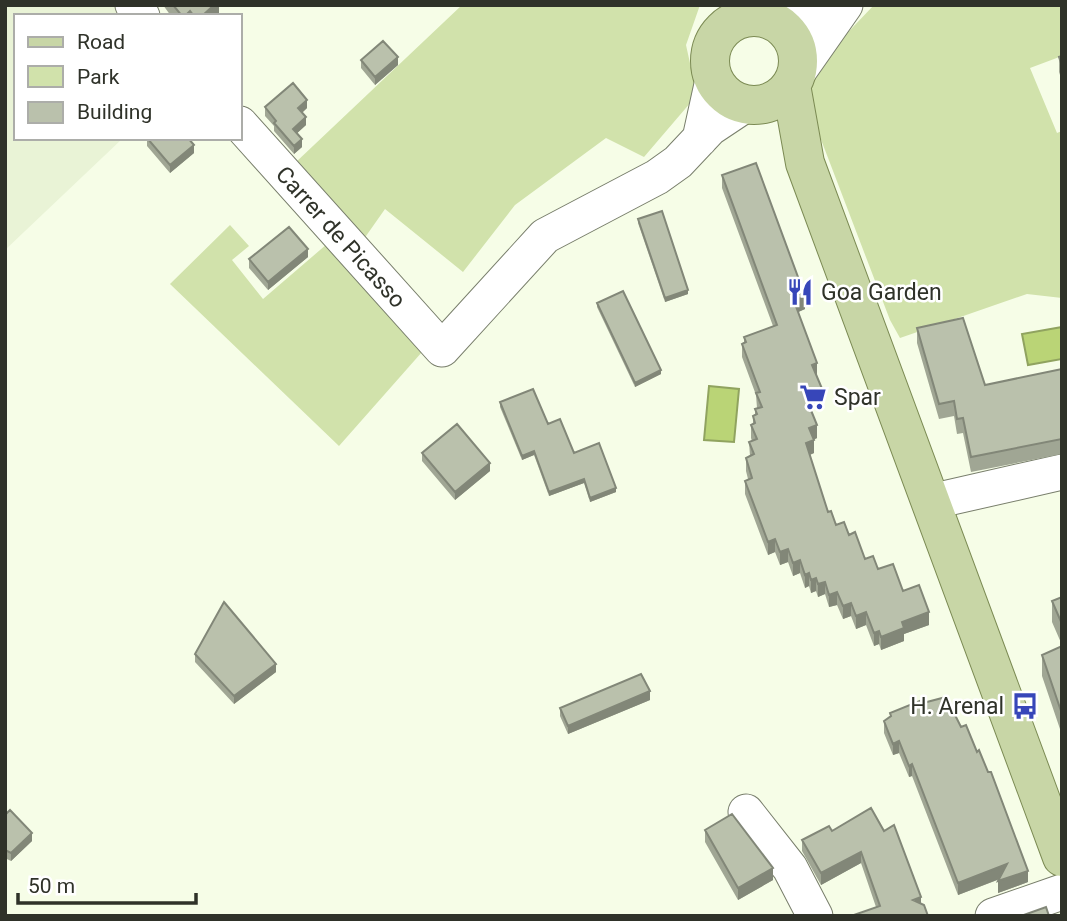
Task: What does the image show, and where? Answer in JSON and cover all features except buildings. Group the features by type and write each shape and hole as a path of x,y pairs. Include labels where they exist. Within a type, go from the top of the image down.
{"main road":[{"path":"805,163 749,105 728,97 713,80 710,68 713,43 752,15 787,32 795,45 798,60 794,80 805,163 1062,857"},
{"path":"749,105 774,100 794,80"}],"street":[{"path":"752,15 809,19 844,6"},
{"path":"794,80 844,6"},
{"path":"700,139 713,80"},
{"path":"700,139 720,121 749,105"},
{"name":"Carrer de Picasso","path":"242,126 442,349 545,236 657,177 678,162 700,139"},
{"path":"930,502 1062,472"},
{"path":"746,812 790,869 814,916"},
{"path":"993,916 1062,892"}],"shaded area":[{"path":"5,5 129,5 136,14 14,14 14,140 121,140 5,250"},
{"path":"1062,327 1062,359 1028,365 1022,334"},
{"path":"709,386 739,389 734,442 704,440"}],"green space":[{"path":"462,5 700,5 686,45 697,95 644,157 606,138 515,205 463,272 385,209 359,246 295,163"},
{"path":"874,5 1062,5 1062,56 1030,68 1057,133 1062,131 1062,298 1027,294 900,338 890,320 812,116 812,82 833,48"},
{"path":"230,225 249,246 232,260 263,299 334,238 422,352 339,446 170,284"}],"place":[{"name":"Goa Garden","path":"800,292"},
{"name":"Spar","path":"813,397"},
{"name":"H. Arenal","path":"1025,706"}]}
